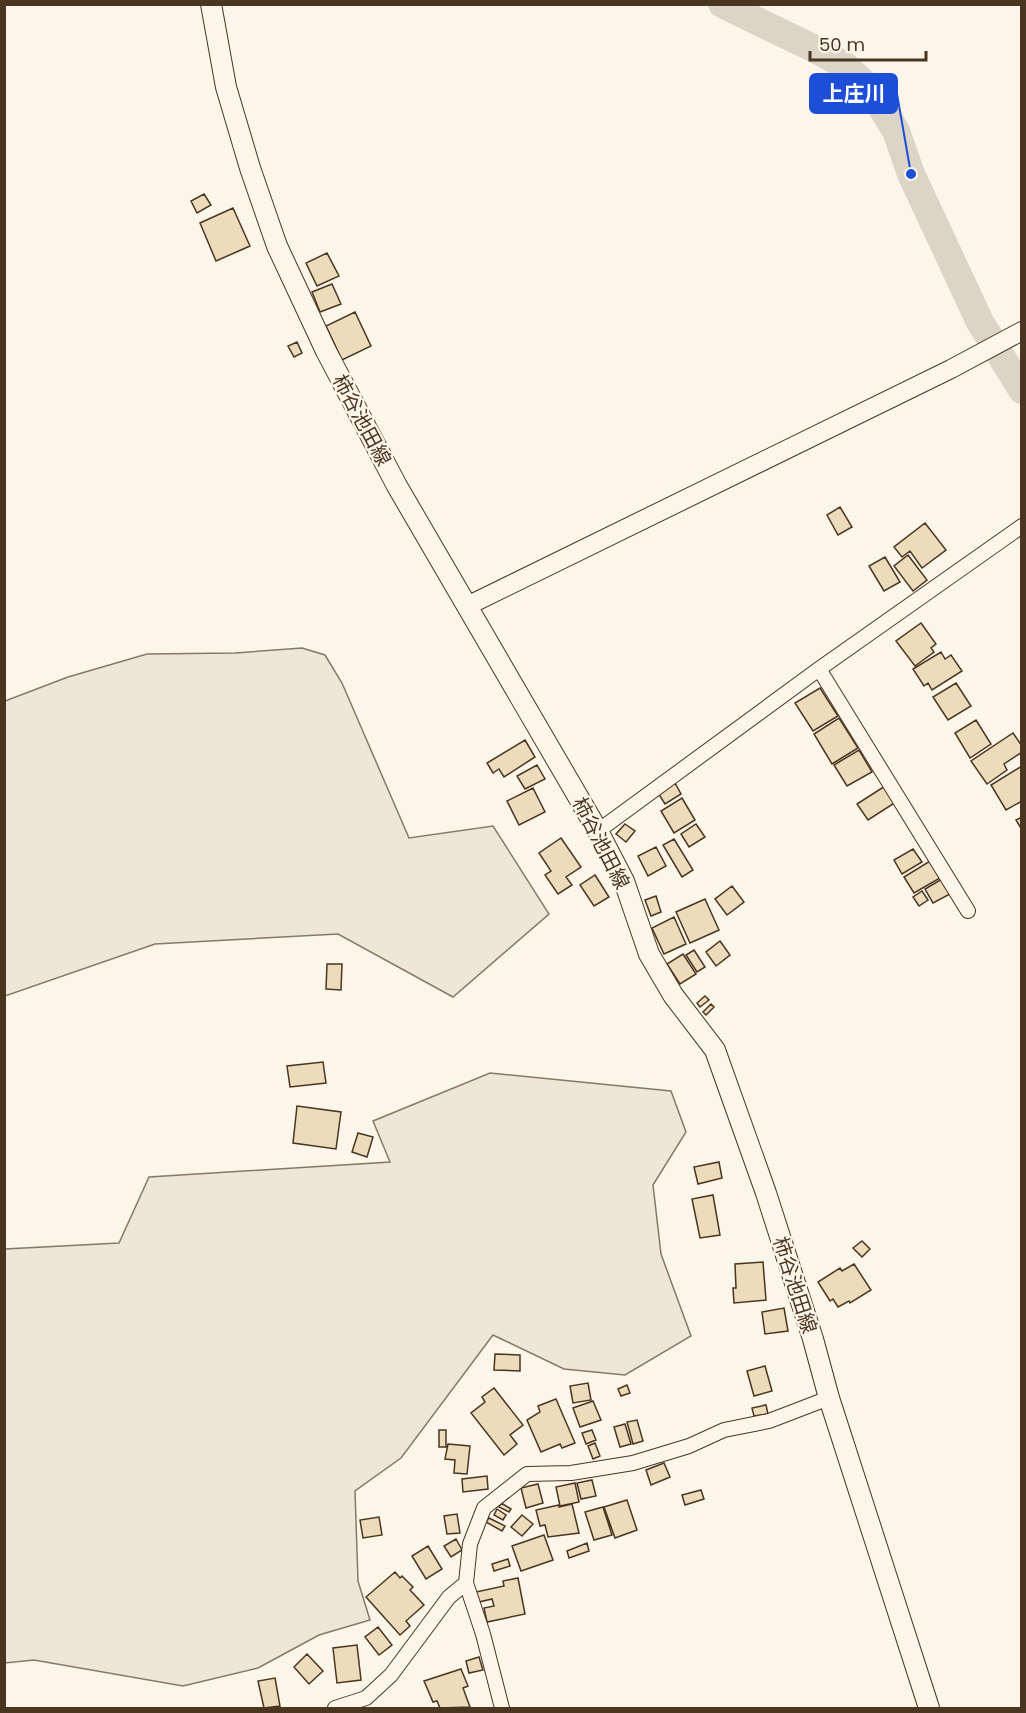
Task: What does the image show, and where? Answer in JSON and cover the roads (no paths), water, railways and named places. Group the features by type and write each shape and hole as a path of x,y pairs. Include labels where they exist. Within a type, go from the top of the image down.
{"main road":[{"name":"柿谷池田線","path":"211,4 226,87 250,168 277,246 337,371 397,486 598,831 624,881 649,954 674,995 715,1050 766,1193 813,1339 829,1398 930,1708"}],"street":[{"path":"467,606 1022,332"},
{"path":"598,831 819,669 1022,526"},
{"path":"819,669 968,912"},
{"path":"502,1708 483,1634 466,1583 470,1544 484,1508 526,1474 571,1473 633,1463 689,1446 724,1430 769,1421 829,1398"},
{"path":"335,1708 366,1698 391,1675 449,1597 466,1583"}],"waterway":[{"path":"722,4 844,65 871,90 896,131 911,174 980,322 1022,390"}],"place":[{"name":"上庄川","path":"911,174"}]}
